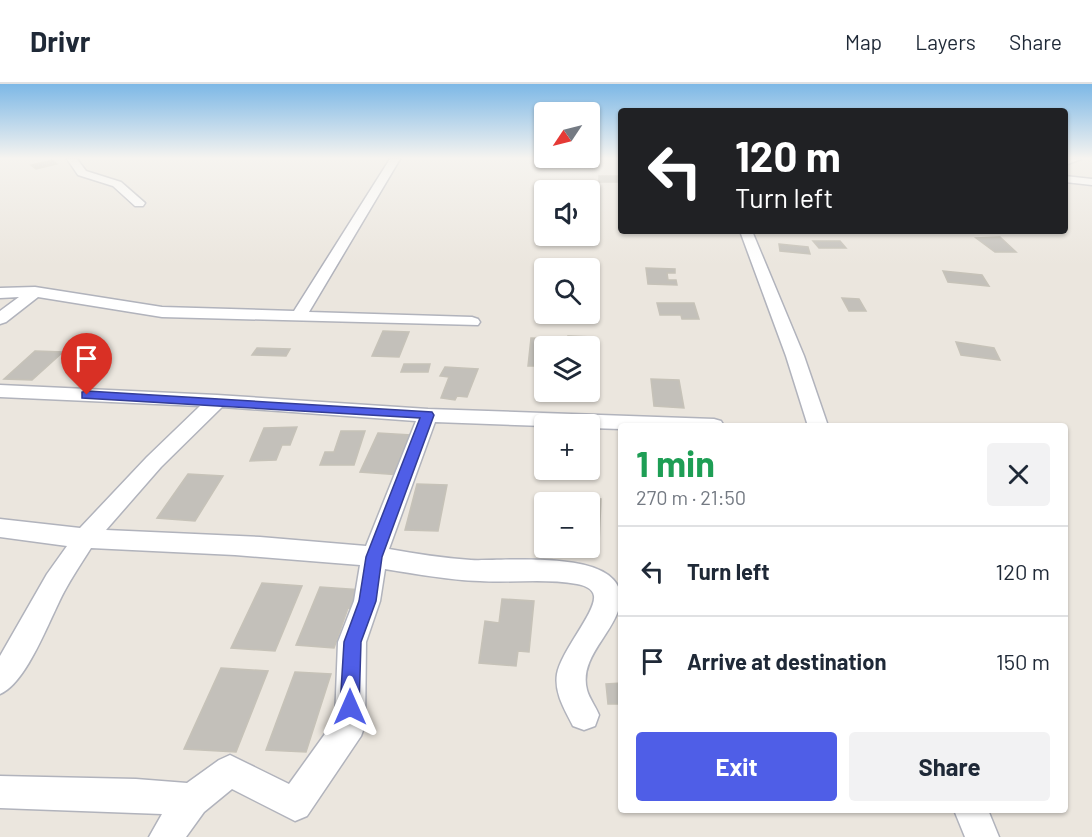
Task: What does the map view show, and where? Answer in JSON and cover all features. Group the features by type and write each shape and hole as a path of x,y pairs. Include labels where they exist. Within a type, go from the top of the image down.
{"street":[{"path":"129,194 139,203"},
{"path":"299,316 374,194"},
{"path":"747,234 795,356 818,423"},
{"path":"0,319 35,292"},
{"path":"0,293 35,292 162,312 472,322"},
{"path":"0,391 217,401 428,415 636,423"},
{"path":"0,680 16,657 56,582 85,538 154,462 217,401"},
{"path":"166,837 192,800 230,771 295,804 350,725 352,642 367,601 374,557 428,415"},
{"path":"0,528 85,538 253,546 374,557 446,569 483,571 533,569 581,574 595,578 603,586 607,595 606,604 603,615 577,653 570,671 570,688 575,704 584,715"},
{"path":"0,792 136,795 192,800"},
{"path":"972,813 982,837"}],"building":[{"path":"1000,237 1016,252 995,252 976,238"},
{"path":"813,241 840,241 846,248 819,248"},
{"path":"779,244 808,247 810,254 780,251"},
{"path":"646,268 675,269 675,273 667,273 668,280 676,280 677,285 648,284"},
{"path":"943,271 982,275 989,286 948,282"},
{"path":"842,298 859,299 866,311 849,311"},
{"path":"657,303 694,303 699,319 682,319 681,315 660,315"},
{"path":"383,331 409,332 399,357 372,356"},
{"path":"531,338 534,338 534,366 528,366"},
{"path":"956,342 994,348 1000,360 961,355"},
{"path":"257,348 290,349 286,356 252,355"},
{"path":"35,351 63,352 32,380 4,379"},
{"path":"404,364 430,364 428,372 401,372"},
{"path":"445,367 478,369 467,397 457,396 455,400 441,398 449,377 440,376"},
{"path":"651,379 679,380 684,408 654,406"},
{"path":"297,427 290,445 282,445 276,460 250,461 264,428"},
{"path":"341,431 365,431 354,465 320,465 325,452 334,452"},
{"path":"378,433 411,435 409,455 401,454 398,463 405,464 401,475 360,472"},
{"path":"188,474 223,476 195,521 157,518"},
{"path":"417,484 447,485 438,531 405,530"},
{"path":"262,583 302,586 275,651 231,648"},
{"path":"320,587 363,590 356,609 348,608 334,648 296,645"},
{"path":"502,599 534,601 529,652 518,651 516,666 479,663 485,621 499,623"},
{"path":"221,668 268,671 236,752 184,749"},
{"path":"295,672 331,674 306,752 266,750"},
{"path":"618,683 618,704 608,704 606,684"}],"route":[{"path":"87,395 428,415 374,557 367,601 352,642 350,707"}]}
